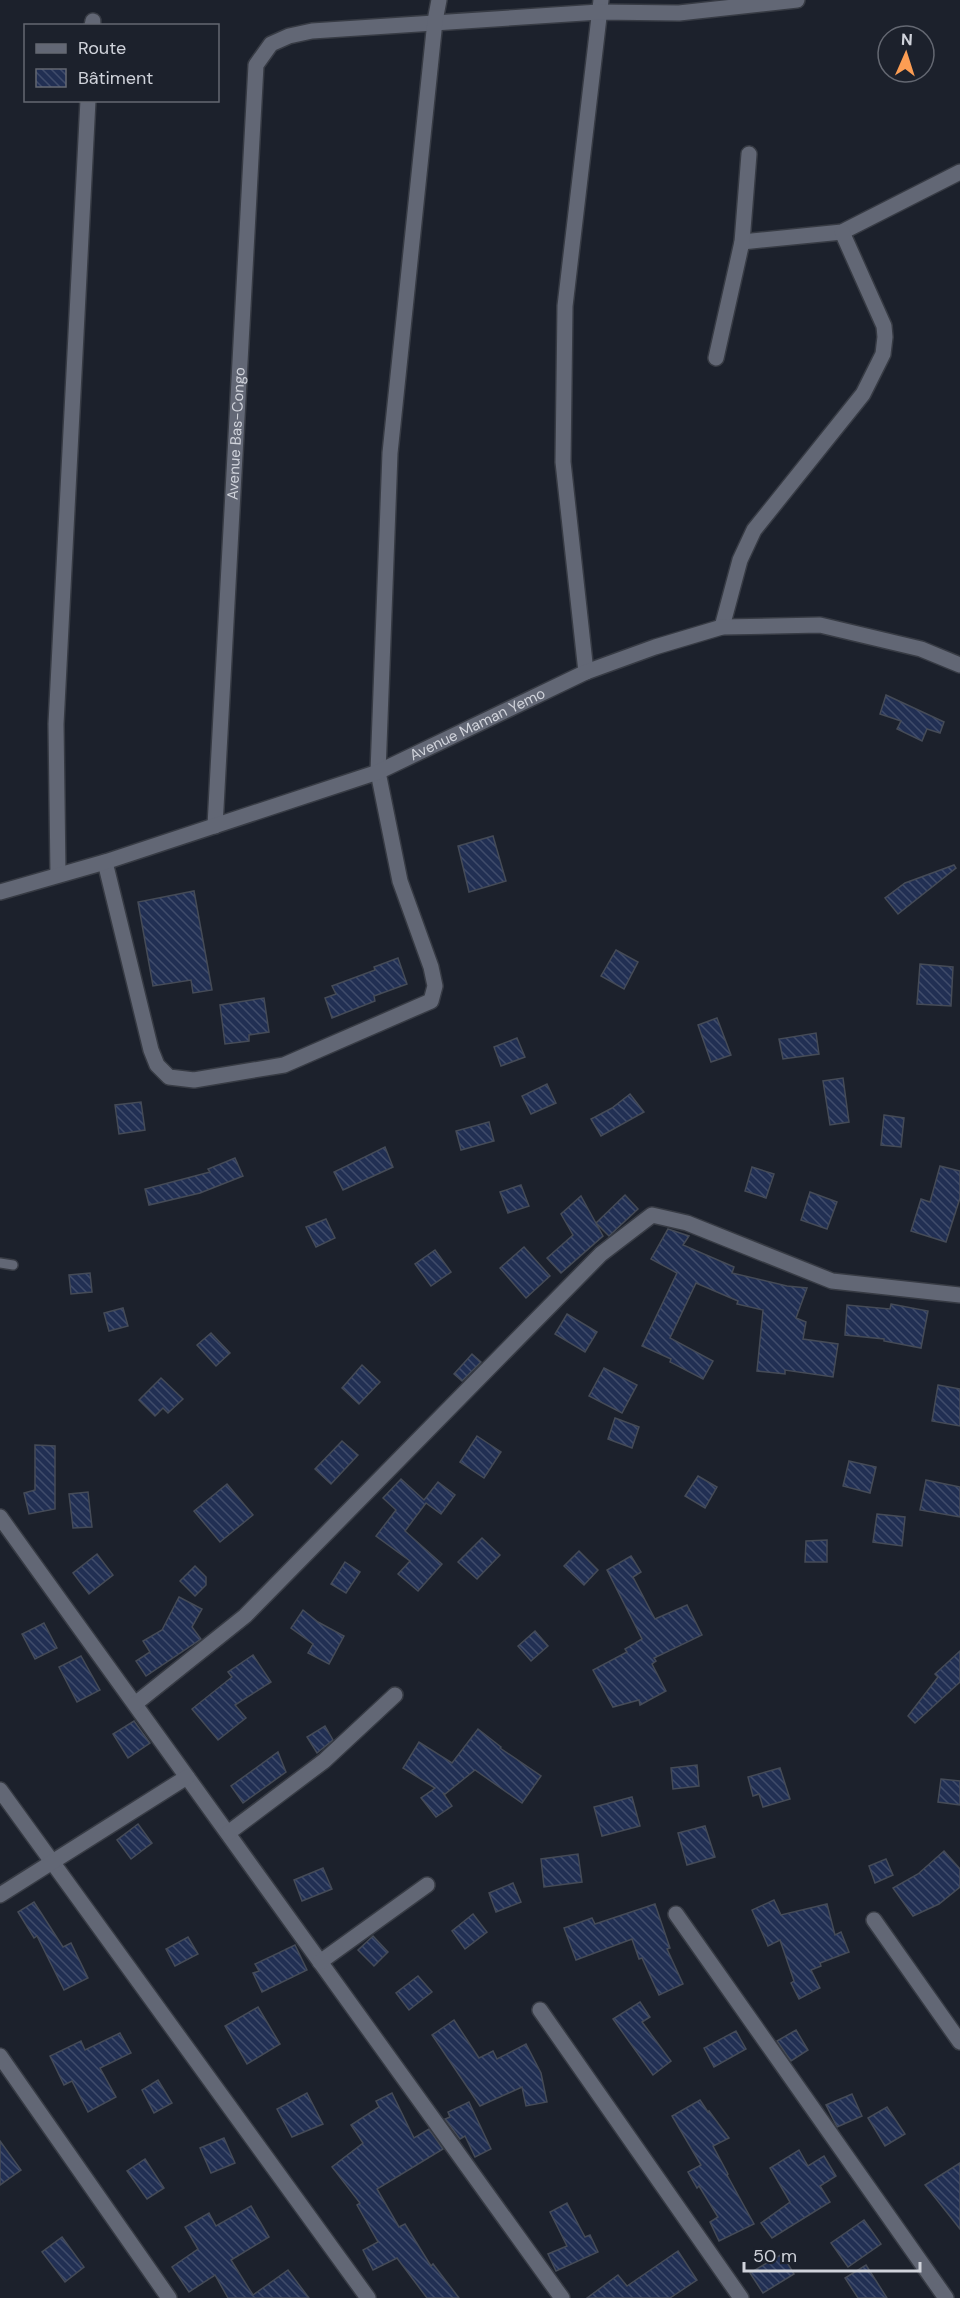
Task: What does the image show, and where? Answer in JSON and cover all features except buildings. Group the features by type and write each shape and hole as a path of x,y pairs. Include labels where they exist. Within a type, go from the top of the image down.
{"street":[{"path":"105,862 151,1050 157,1065 169,1077 195,1080 284,1065 431,1001 435,986 431,967 400,880 378,772 390,453 439,0"},
{"path":"435,21 600,6 679,13 797,0"},
{"path":"586,672 563,462 566,306 600,6"},
{"name":"Avenue Bas-Congo","path":"215,826 256,66 271,44 289,36 312,31 435,21"},
{"path":"58,874 56,724 88,102"},
{"path":"716,358 742,242 749,154"},
{"path":"742,242 842,232 960,172"},
{"path":"722,627 740,560 754,530 862,394 883,354 884,326 842,232"},
{"name":"Avenue Maman Yemo","path":"0,892 105,862 378,772 586,672 655,647 722,627 820,625 921,649 960,665"},
{"path":"135,1704 244,1616 601,1254 652,1215 687,1223 832,1281 960,1295"},
{"path":"0,1516 562,2298"},
{"path":"228,1833 324,1761 395,1695"},
{"path":"0,1895 187,1777"},
{"path":"0,1790 368,2298"},
{"path":"320,1962 427,1885"},
{"path":"676,1914 946,2298"},
{"path":"873,1920 960,2042"},
{"path":"540,2010 741,2298"},
{"path":"0,2056 169,2298"}],"lane":[{"path":"0,1263 13,1264"}]}
